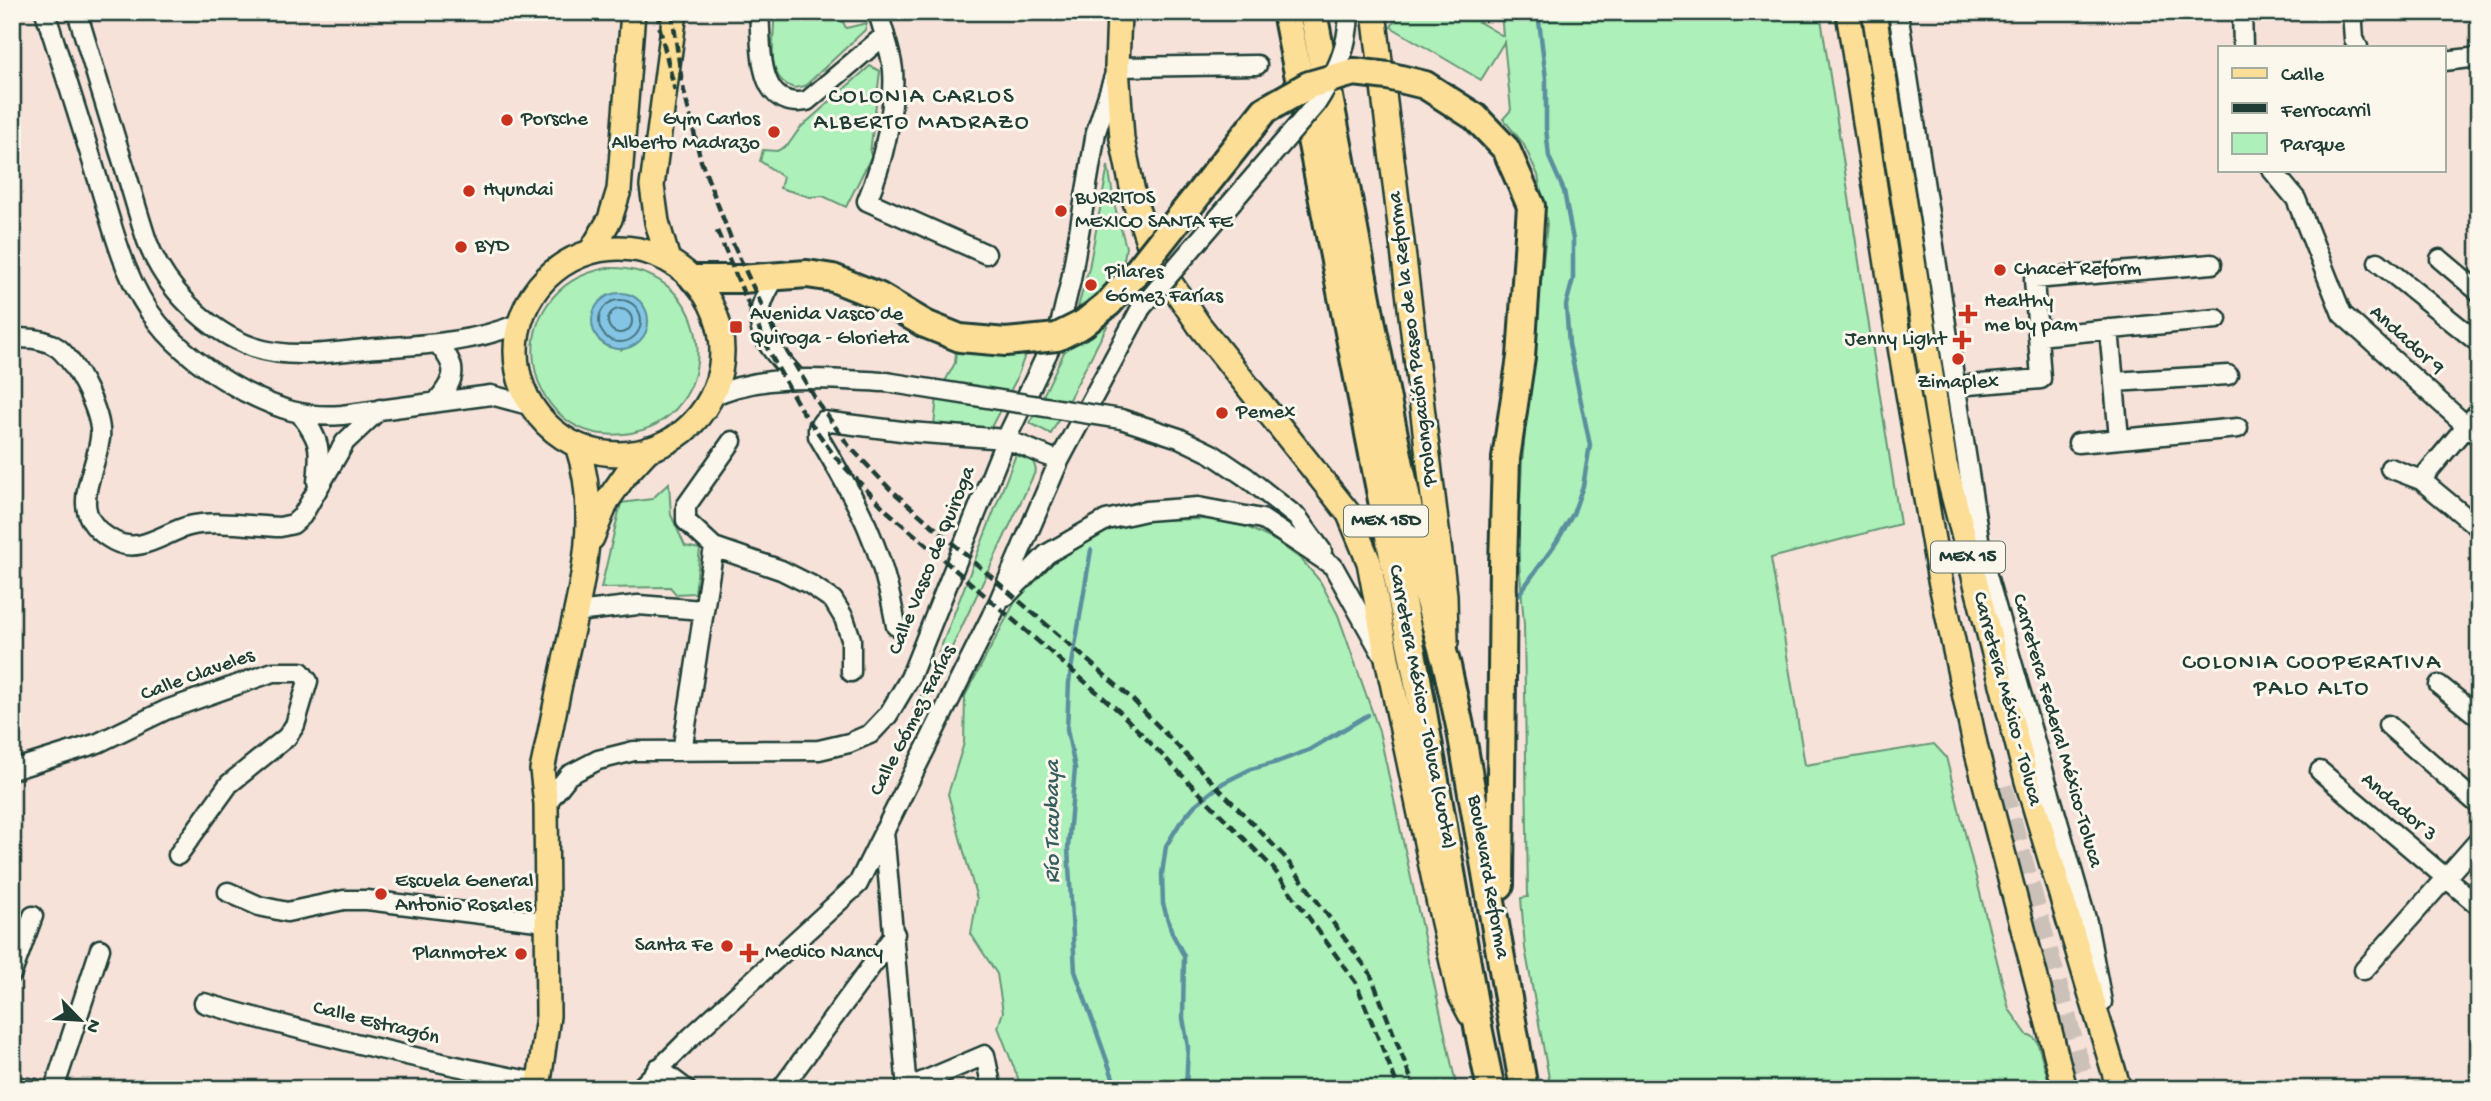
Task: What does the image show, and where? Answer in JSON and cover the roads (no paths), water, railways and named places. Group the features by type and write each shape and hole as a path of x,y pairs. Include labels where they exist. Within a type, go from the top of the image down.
{"highway":[{"name":"Carretera México - Toluca (Cuota)","path":"1286,12 1417,678 1479,1032"},
{"name":"Carretera México - Toluca (Cuota)","path":"1313,12 1421,567 1447,666"},
{"path":"694,279 807,274 833,278 878,296 925,324 960,338 1006,342 1057,337 1083,324 1109,303 1265,110 1308,85 1354,72 1388,76 1425,85 1475,117 1506,149 1531,206 1521,358 1506,458 1500,953"},
{"name":"Boulevard Reforma","path":"1447,666 1461,731 1524,1089"},
{"name":"MEX 15D","path":"1479,1032 1491,1089"}],"main road":[{"path":"591,251 610,219 619,190 632,12"},
{"path":"668,260 657,222 652,186 675,12"},
{"path":"1119,12 1117,67 1122,139 1135,202 1153,257 1199,325 1349,514 1369,562 1459,993 1479,1032"},
{"name":"Prolongación Paseo de la Reforma","path":"1374,12 1445,595 1447,666"},
{"name":"Carretera México - Toluca","path":"1848,12 1895,319 1939,575 1976,749 2065,1089"},
{"name":"Carretera México - Toluca","path":"1874,12 1945,464 2027,782 2119,1088"},
{"path":"631,248 668,260 694,279 711,306 720,336 720,368 710,397 685,429 668,441 649,449 613,453 577,445 552,429 532,406 520,380 516,351 520,323 531,299 547,278 567,262 591,251 631,248"},
{"path":"538,1086 548,1016 545,922 546,804 542,770 587,551 588,497 585,468 577,445"},
{"path":"587,551 607,501 626,474 649,449"},
{"path":"1962,674 1981,711 2001,787"}],"street":[{"path":"45,12 120,248 136,287 157,322 188,354 220,379 281,409 301,415 321,416 491,395 532,406"},
{"path":"78,12 148,244 173,288 199,316 227,335 253,347 278,352 317,354 437,343 489,334 520,323"},
{"path":"759,12 765,75 770,89 780,99 793,104 807,101 885,35"},
{"path":"878,12 892,67 893,89 880,168 867,201 986,254"},
{"name":"Calle Gómez Farías","path":"639,1089 658,1068 858,884 998,603 1059,461 1141,308 1316,104 1338,69 1348,33 1349,12"},
{"name":"Carretera Federal México-Toluca","path":"1898,12 1982,558 2087,922 2119,1088"},
{"path":"2242,12 2243,46"},
{"path":"2352,12 2354,39 2358,46"},
{"path":"2446,61 2479,57"},
{"path":"1117,67 1257,65"},
{"name":"Calle Vasco de Quiroga","path":"546,804 569,775 598,760 634,751 819,750 849,743 870,734 888,715 910,678 1006,439 1059,329 1071,280 1097,132 1117,67"},
{"name":"Andador 9","path":"2274,172 2296,199 2342,314 2472,431"},
{"path":"2440,259 2479,292"},
{"path":"2378,261 2479,343"},
{"path":"1956,386 2041,379 2034,279 2212,264"},
{"path":"777,275 764,294 759,324 764,339 797,379"},
{"path":"2038,336 2217,319"},
{"path":"2109,329 2119,438"},
{"path":"12,339 29,337 57,348 68,358 80,377 99,418 100,437 86,486 85,507 91,522 115,542 129,546 145,544 190,526 280,527 293,524 302,516 345,442 380,408"},
{"path":"437,343 454,366 448,387 437,401"},
{"path":"2114,382 2228,375"},
{"path":"710,397 733,387 758,381 797,379 886,383 1121,419 1178,438 1212,454 1298,518 1333,566 1388,663"},
{"path":"2421,480 2472,431 2479,411"},
{"path":"301,415 314,432 320,447 317,489"},
{"path":"896,626 880,555 863,514 817,436 820,424 823,421 909,432 1006,439 1059,461"},
{"path":"2078,443 2238,428"},
{"path":"732,441 686,506 686,521 714,547 781,570 833,600 844,618 851,639 851,673"},
{"path":"2390,468 2421,480 2479,528"},
{"path":"998,603 1047,554 1106,520 1146,511 1198,507 1262,519 1333,566"},
{"path":"682,751 714,547"},
{"path":"576,612 638,605 703,610"},
{"name":"Calle Claveles","path":"12,769 98,743 166,709 273,672 302,672 307,681 305,692 295,725 288,737 229,784 178,855"},
{"path":"2439,685 2479,717"},
{"path":"2388,725 2479,805"},
{"name":"Andador 3","path":"2320,771 2479,906"},
{"path":"884,831 895,934 906,1088 985,1055 992,1089"},
{"path":"2364,970 2479,839"},
{"path":"228,892 259,906 287,912 344,900 367,900 545,922"},
{"path":"12,973 33,916"},
{"path":"781,1089 895,934"},
{"path":"54,1089 100,949"},
{"name":"Calle Estragón","path":"204,1003 262,1020 538,1086"},
{"path":"658,1068 686,1089"},
{"path":"12,1086 34,1089"}],"water":[{"path":"614,293 626,293 640,301 648,315 646,332 640,341 626,349 614,349 597,337 592,327 592,315 604,298"}],"waterway":[{"path":"1517,597 1556,543 1573,514 1583,486 1590,445 1569,344 1566,305 1573,279 1573,240 1564,191 1549,157 1546,79 1538,12"},
{"name":"Río Tacubaya","path":"1091,550 1069,682 1067,730 1075,768 1068,848 1075,971 1117,1089"},
{"path":"1186,1089 1188,1047 1183,1018 1184,956 1172,933 1163,904 1162,874 1166,846 1195,805 1223,783 1251,769 1309,750 1368,715"}],"tunnel":[{"path":"2001,787 2085,1089"}],"railway":[{"path":"658,12 675,91"},
{"path":"672,12 682,83 701,161 733,244 769,321 816,400 849,446 890,489 1131,698 1284,856 1370,973 1415,1089"},
{"path":"717,231 769,352 800,408 836,458 887,511 1120,712 1273,868 1356,983 1399,1089"}],"place":[{"name":"Porsche","path":"507,120"},
{"name":"Gym Carlos Alberto Madrazo","path":"774,132"},
{"name":"Hyundai","path":"469,191"},
{"name":"BURRITOS MEXICO SANTA FE","path":"1061,211"},
{"name":"BYD","path":"461,247"},
{"name":"Chacet Reform","path":"2000,270"},
{"name":"Pilares Gómez Farías","path":"1091,285"},
{"name":"Healthy me by pam","path":"1968,314"},
{"name":"Avenida Vasco de Quiroga - Glorieta","path":"736,327"},
{"name":"Jenny Light","path":"1962,340"},
{"name":"Zimaplex","path":"1958,359"},
{"name":"Pemex","path":"1222,413"},
{"name":"Escuela General Antonio Rosales","path":"381,894"},
{"name":"Santa Fe","path":"727,946"},
{"name":"Medico Nancy","path":"749,953"},
{"name":"Planmotex","path":"521,954"}],"district":[{"name":"COLONIA CARLOS ALBERTO MADRAZO","path":"922,110"},
{"name":"COLONIA COOPERATIVA PALO ALTO","path":"2312,676"}]}
